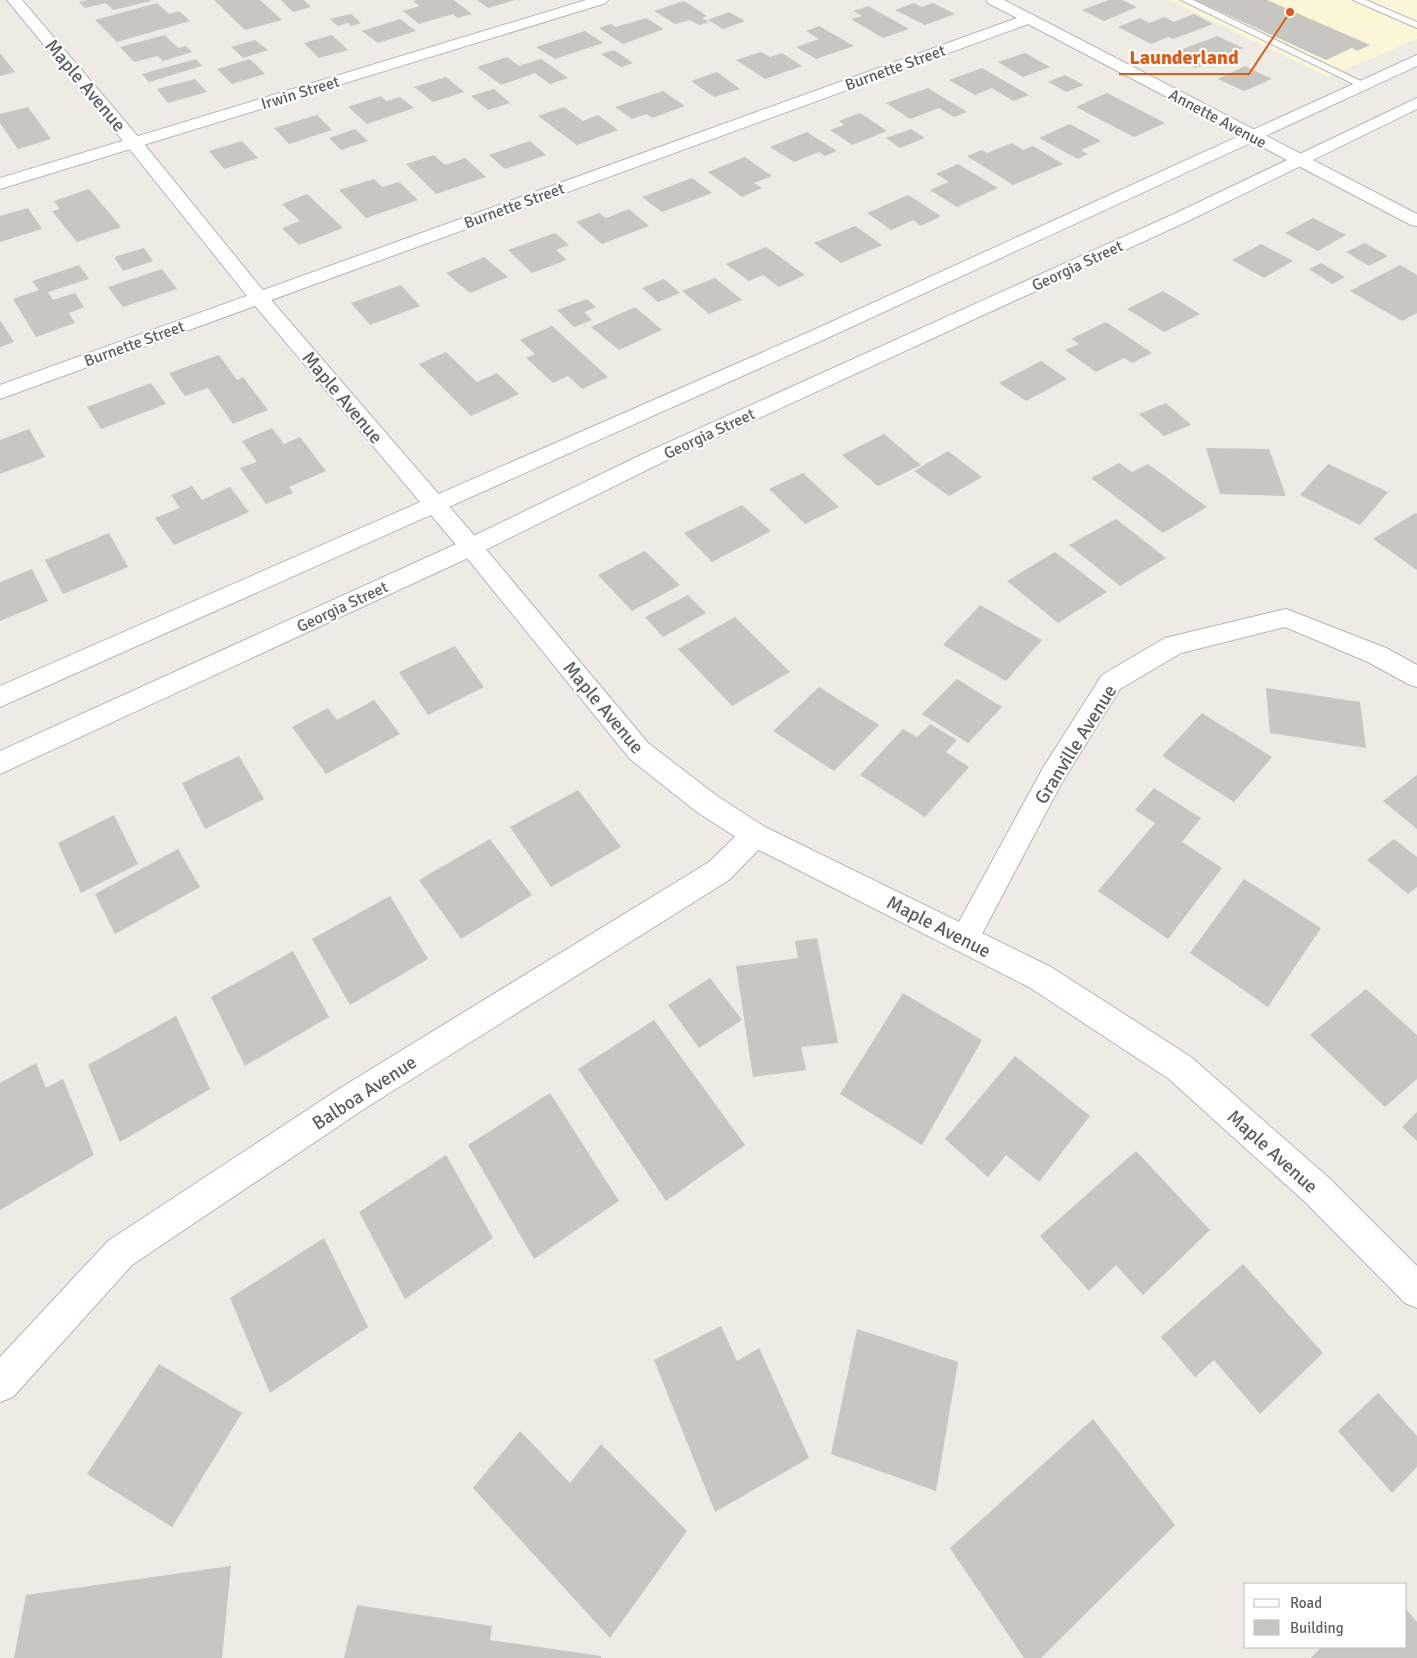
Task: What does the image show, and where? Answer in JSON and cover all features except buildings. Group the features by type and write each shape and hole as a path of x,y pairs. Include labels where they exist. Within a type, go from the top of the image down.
{"street":[{"name":"Maple Avenue","path":"14,0 134,143 259,298 471,547 639,751 707,804 755,835 1040,977 1180,1068 1316,1190 1417,1292"},
{"name":"Irwin Street","path":"0,184 601,0"},
{"name":"Annette Avenue","path":"993,0 1417,221"},
{"name":"Burnette Street","path":"0,392 1029,19"},
{"path":"0,697 825,332 1417,60"},
{"name":"Georgia Street","path":"0,762 471,547 653,458 1180,218 1417,104"},
{"name":"Granville Avenue","path":"965,938 1052,776 1111,682 1174,645 1286,618 1377,655 1417,677"},
{"name":"Balboa Avenue","path":"0,1384 120,1253 353,1098 719,872 755,835"}],"lane":[{"path":"1186,0 1364,85"},
{"path":"1358,0 1417,26"}],"shaded area":[{"path":"1169,0 1417,0 1417,39 1328,77"}],"place":[{"name":"Launderland","path":"1290,12"}]}
